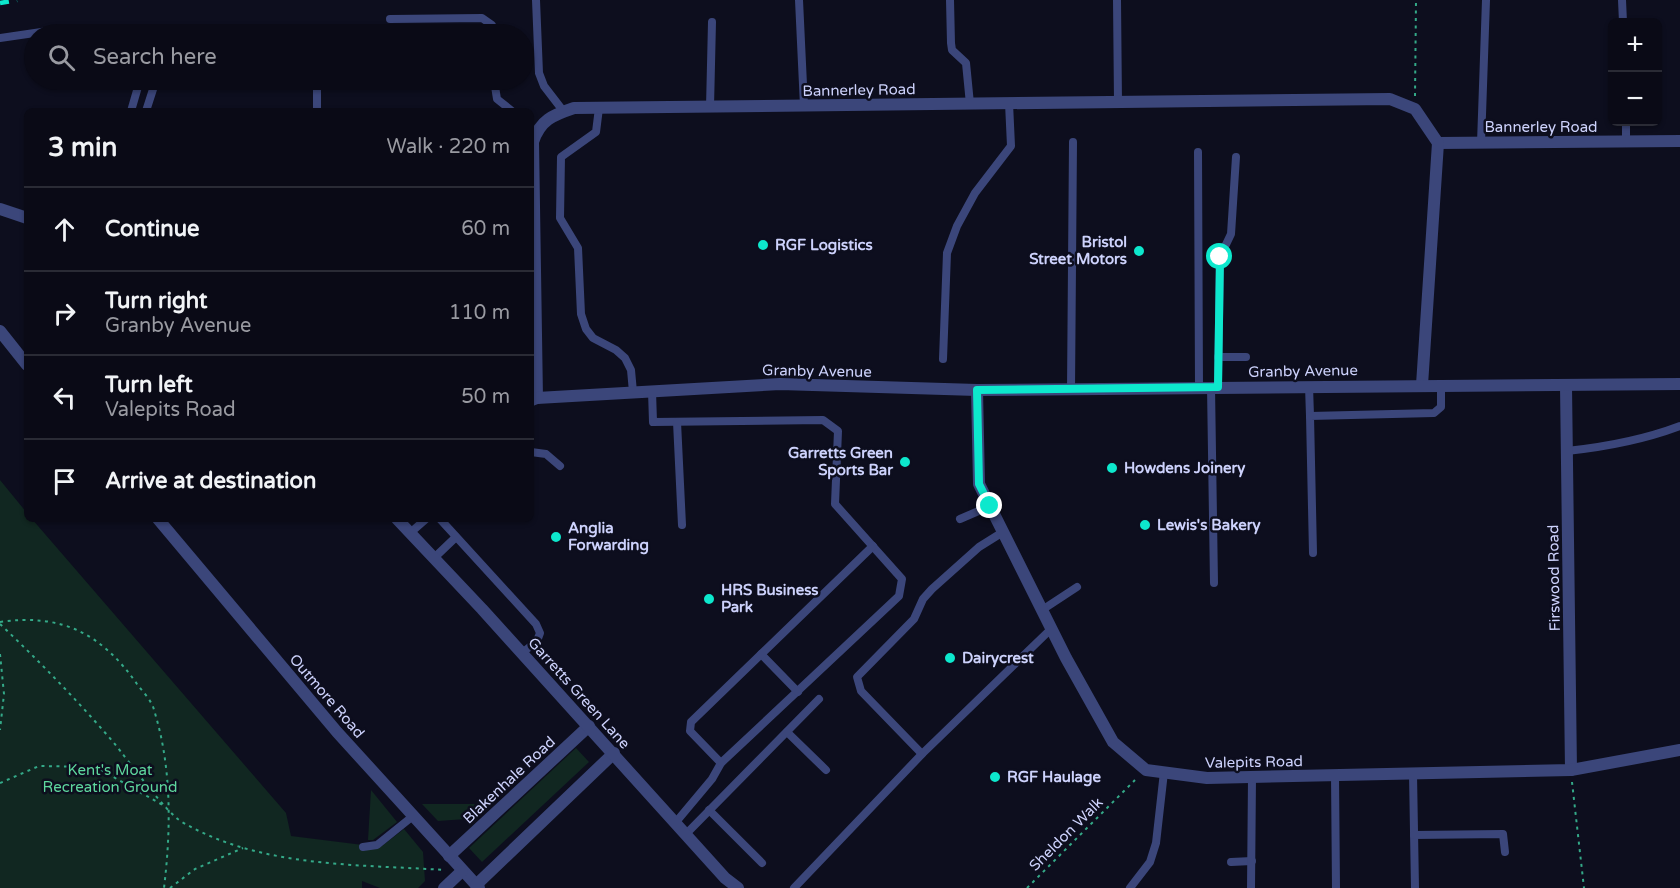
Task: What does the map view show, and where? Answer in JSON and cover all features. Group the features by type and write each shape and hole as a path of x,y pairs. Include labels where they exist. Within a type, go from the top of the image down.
{"street":[{"name":"Bannerley Road","path":"534,126 550,116 574,108 1390,99 1415,109"},
{"path":"1415,109 1438,143 1422,385"},
{"name":"Bannerley Road","path":"1438,143 1680,141"},
{"path":"0,209 24,217"},
{"path":"0,331 24,361"},
{"name":"Granby Avenue","path":"534,399 780,384 977,390 1680,384"},
{"name":"Firswood Road","path":"1566,386 1572,776"},
{"path":"977,390 979,484 1051,629 1113,742 1146,770"},
{"name":"Outmore Road","path":"161,522 337,732 477,887"},
{"name":"Garretts Green Lane","path":"400,522 614,753 725,878 738,888"},
{"name":"Blakenhale Road","path":"449,856 589,726"},
{"name":"Valepits Road","path":"1146,770 1207,778 1413,774 1572,776 1680,750"},
{"path":"477,887 614,753"},
{"path":"444,888 462,871"}],"lane":[{"path":"536,0 538,73 544,86 564,112"},
{"path":"800,0 804,106"},
{"path":"950,0 952,50 966,63 970,104"},
{"path":"1116,0 1118,102"},
{"path":"1481,143 1486,0"},
{"path":"1622,0 1623,18"},
{"path":"390,19 482,18 491,24"},
{"path":"710,107 712,22"},
{"path":"0,38 24,35"},
{"path":"132,108 137,90"},
{"path":"147,108 153,90"},
{"path":"317,90 317,108"},
{"path":"496,90 497,99 508,108"},
{"path":"943,359 947,253 957,226 975,193 1011,146 1009,103"},
{"path":"599,108 596,132 561,157 560,218 578,248 581,314 586,329 593,338 616,350 625,358 630,370 633,392"},
{"path":"1626,126 1626,142"},
{"path":"1071,389 1073,142"},
{"path":"1198,152 1209,387 1214,583"},
{"path":"1209,387 1218,357 1220,257 1231,234 1236,157"},
{"path":"1218,357 1246,357"},
{"path":"1310,417 1439,412 1441,385"},
{"path":"1309,386 1313,553"},
{"path":"652,391 653,422 823,420 838,431 835,504 902,579 899,596 721,763 712,779 676,822"},
{"path":"677,422 682,525"},
{"path":"1567,451 1604,447 1657,435 1680,426"},
{"path":"534,452 546,454 560,466"},
{"path":"960,519 990,506"},
{"path":"410,533 423,522"},
{"path":"443,522 536,624 540,633 537,641 522,653"},
{"path":"922,754 861,691 857,677 914,618 923,598 932,589 979,547 1003,532"},
{"path":"434,558 456,537"},
{"path":"721,763 690,731 691,722 873,546"},
{"path":"1042,610 1077,587"},
{"path":"794,888 922,754 1051,629"},
{"path":"761,654 798,692"},
{"path":"686,834 819,699"},
{"path":"787,732 826,770"},
{"path":"1130,888 1150,862 1156,843 1164,772"},
{"path":"1413,774 1415,888"},
{"path":"1335,775 1336,888"},
{"path":"1251,888 1252,777"},
{"path":"710,810 762,863"},
{"path":"363,847 377,844 413,816"},
{"path":"1414,835 1503,834 1505,852"},
{"path":"1231,862 1252,861"}],"path":[{"path":"1415,109 1416,0"},
{"path":"0,623 39,620 71,627 97,639 122,662 154,708 164,750 170,839 164,888"},
{"path":"0,623 66,688 180,822 243,848 285,858 351,865 462,871"},
{"path":"0,654 4,694 0,730"},
{"path":"0,783 39,766 96,766 168,808"},
{"name":"Sheldon Walk","path":"1027,888 1146,770"},
{"path":"1572,776 1584,888"},
{"path":"171,888 195,869 243,848"}],"green space":[{"name":"Kent's Moat Recreation Ground","path":"0,480 24,509 24,522 35,522 286,813 291,836 363,845 363,850 382,846 404,829 423,852 425,881 418,888 380,888 362,881 362,888 0,888"},
{"path":"576,748 589,762 482,862 469,848"},
{"path":"371,790 397,822 373,840 368,840"},
{"path":"422,804 475,804 466,819 438,821"}],"railway":[{"path":"0,3 17,0"}],"place":[{"name":"RGF Logistics","path":"763,245"},
{"name":"Bristol Street Motors","path":"1139,251"},
{"name":"Garretts Green Sports Bar","path":"905,462"},
{"name":"Howdens Joinery","path":"1112,468"},
{"name":"Lewis's Bakery","path":"1145,525"},
{"name":"Anglia Forwarding","path":"556,537"},
{"name":"HRS Business Park","path":"709,599"},
{"name":"Dairycrest","path":"950,658"},
{"name":"RGF Haulage","path":"995,777"}],"route":[{"path":"990,506 979,484 977,390 1218,387 1220,257"}]}
